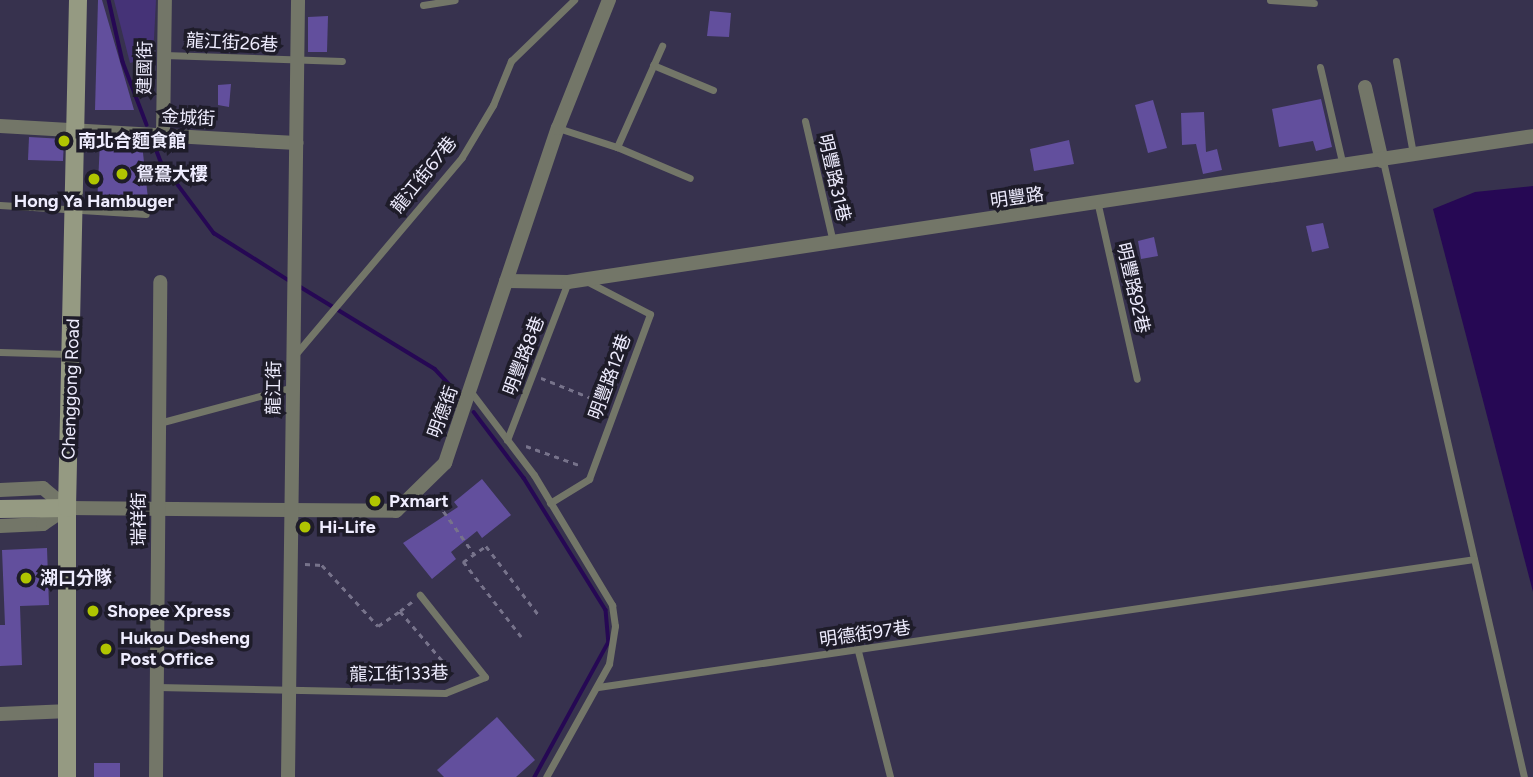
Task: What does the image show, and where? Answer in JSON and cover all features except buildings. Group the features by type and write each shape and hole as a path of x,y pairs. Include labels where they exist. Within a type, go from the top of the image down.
{"street":[{"name":"Chenggong Road","path":"67,777 67,508 78,0"},
{"name":"建國街","path":"163,136 165,0"},
{"name":"龍江街","path":"288,777 298,0"},
{"name":"明德街","path":"67,508 396,511 445,463 558,128 606,1"},
{"path":"1365,87 1382,161"},
{"name":"金城街","path":"0,126 297,143"},
{"name":"明豐路","path":"506,281 575,281 1098,205 1533,136"},
{"name":"瑞祥街","path":"156,777 160,282"},
{"path":"0,490 43,488 67,508"},
{"path":"0,509 67,508"},
{"path":"0,526 43,524 67,508"},
{"path":"0,714 69,711"}],"lane":[{"path":"423,5 456,0"},
{"name":"龍江街67巷","path":"294,356 462,157 493,105 511,61 574,0"},
{"path":"1269,0 1314,3"},
{"path":"617,148 662,46"},
{"name":"龍江街26巷","path":"164,55 298,62 342,61"},
{"path":"1396,61 1413,154"},
{"path":"653,65 713,90"},
{"path":"1320,68 1343,167"},
{"name":"明豐路31巷","path":"805,121 833,243"},
{"path":"558,128 617,148 690,178"},
{"path":"1382,161 1524,777"},
{"path":"0,205 146,214"},
{"name":"明豐路92巷","path":"1098,205 1138,379"},
{"name":"明豐路8巷","path":"507,440 575,281"},
{"name":"明豐路12巷","path":"550,503 589,479 650,314 575,281"},
{"path":"0,352 72,354"},
{"path":"159,423 293,386"},
{"path":"471,392 550,503 612,606 614,643 598,688 546,777"},
{"name":"明德街97巷","path":"598,688 1474,559"},
{"name":"龍江街133巷","path":"289,690 445,693 485,677 420,595"},
{"path":"858,651 890,777"},
{"path":"157,687 289,690"}],"path":[{"path":"535,376 616,407"},
{"path":"507,440 592,470"},
{"path":"424,483 475,555"},
{"path":"521,637 463,562 486,546 538,614"},
{"path":"291,564 322,565 378,626 420,595"},
{"path":"400,611 447,666"}],"shaded area":[{"path":"114,0 156,0 153,57 130,63"},
{"path":"1533,186 1533,592 1433,209 1475,192"}],"waterway":[{"path":"109,0 123,62 147,125"},
{"path":"155,146 161,162 214,233 290,281"},
{"path":"299,286 435,369 459,395"},
{"path":"474,412 524,478 606,610 609,642 535,777"}],"place":[{"name":"南北合麵食館","path":"64,141"},
{"name":"鴛鴦大樓","path":"122,174"},
{"name":"Hong Ya Hambuger","path":"94,179"},
{"name":"Pxmart","path":"375,501"},
{"name":"Hi-Life","path":"305,527"},
{"name":"湖口分隊","path":"26,578"},
{"name":"Shopee Xpress","path":"93,611"},
{"name":"Hukou Desheng Post Office","path":"106,649"}]}
